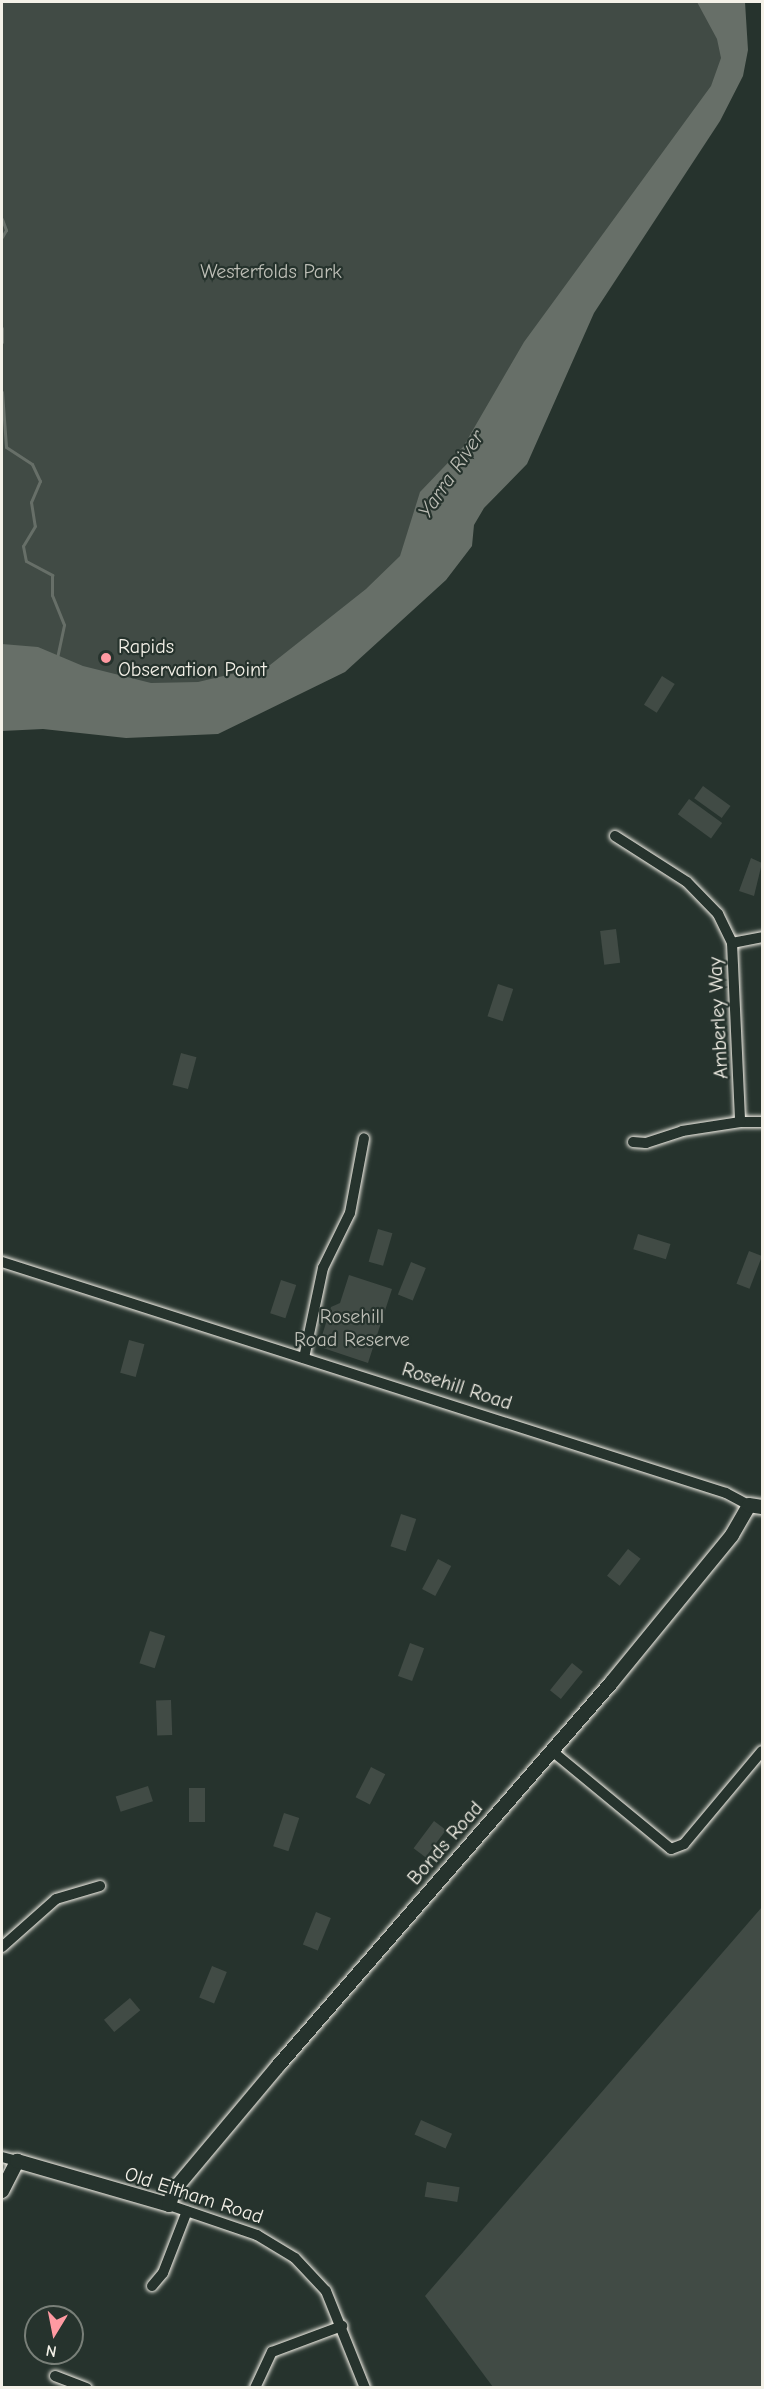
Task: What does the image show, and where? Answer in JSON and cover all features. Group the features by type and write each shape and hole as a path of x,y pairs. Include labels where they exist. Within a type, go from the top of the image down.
{"street":[{"name":"Amberley Way","path":"615,836 687,882 718,914 732,943 740,1122"},
{"path":"732,943 762,937"},
{"path":"633,1142 740,1122 762,1122"},
{"path":"304,1358 323,1268 350,1214 364,1138"},
{"name":"Rosehill Road","path":"2,1262 726,1493 756,1506"},
{"name":"Bonds Road","path":"169,2205 178,2185 278,2066 552,1751 756,1506"},
{"path":"552,1751 663,1845 675,1849 684,1844 762,1751"},
{"path":"2,1947 56,1899 100,1886"},
{"name":"Old Eltham Road","path":"2,2157 169,2205 257,2235 295,2258 326,2291 365,2388"},
{"path":"2,2191 17,2161"},
{"path":"152,2286 163,2273 187,2211"},
{"path":"255,2388 272,2352 342,2326"},
{"path":"55,2376 87,2388"}],"green space":[{"name":"Westerfolds Park","path":"2,2 714,2 729,52 702,109 417,553 285,671 177,694 2,656"},
{"path":"662,676 675,684 657,713 644,705"},
{"path":"703,786 731,806 722,818 694,798"},
{"path":"689,799 722,823 711,838 678,814"},
{"path":"751,858 762,863 754,896 739,891"},
{"path":"616,929 620,963 604,965 600,931"},
{"path":"498,984 513,989 503,1021 487,1016"},
{"path":"181,1053 196,1057 188,1089 172,1085"},
{"path":"378,1229 392,1233 383,1266 369,1262"},
{"path":"638,1234 671,1244 666,1259 633,1249"},
{"path":"749,1251 762,1256 750,1289 736,1284"},
{"path":"411,1262 426,1268 413,1300 398,1294"},
{"name":"Rosehill Road Reserve","path":"349,1275 392,1289 368,1363 323,1348 320,1342 331,1307 340,1303"},
{"path":"281,1280 296,1285 285,1318 270,1313"},
{"path":"129,1340 144,1344 136,1377 120,1373"},
{"path":"401,1514 416,1519 406,1551 390,1546"},
{"path":"628,1549 641,1559 620,1586 607,1576"},
{"path":"438,1559 451,1566 435,1596 422,1589"},
{"path":"150,1631 165,1636 155,1668 139,1663"},
{"path":"410,1643 424,1648 412,1681 398,1676"},
{"path":"572,1663 583,1672 561,1699 550,1690"},
{"path":"171,1700 172,1735 157,1736 156,1701"},
{"path":"371,1767 385,1774 370,1805 356,1797"},
{"path":"148,1786 153,1801 121,1812 116,1797"},
{"path":"189,1788 205,1788 205,1822 189,1822"},
{"path":"284,1813 299,1818 288,1851 273,1846"},
{"path":"434,1821 446,1830 426,1857 414,1848"},
{"path":"762,1907 762,2387 493,2387 425,2296"},
{"path":"316,1912 331,1918 318,1950 303,1944"},
{"path":"212,1966 227,1972 214,2004 199,1998"},
{"path":"130,1998 140,2010 114,2032 104,2020"},
{"path":"421,2120 452,2134 446,2148 414,2135"},
{"path":"427,2182 460,2187 457,2202 425,2197"}],"water":[{"name":"Yarra River","path":"697,2 745,2 748,50 743,76 720,121 594,313 527,464 484,508 474,525 472,546 446,580 345,672 218,734 126,738 43,729 2,731 2,644 38,647 83,666 151,683 198,682 270,665 366,589 400,556 420,492 463,447 524,342 711,86 721,58 717,39"}],"waterway":[{"path":"2,219 6,230 2,237"},
{"path":"2,328 2,342"},
{"path":"2,392 6,447 32,464 40,481 31,502 35,526 23,546 26,561 52,575 52,595 64,625 57,657"}],"place":[{"name":"Rapids Observation Point","path":"106,658"}]}
